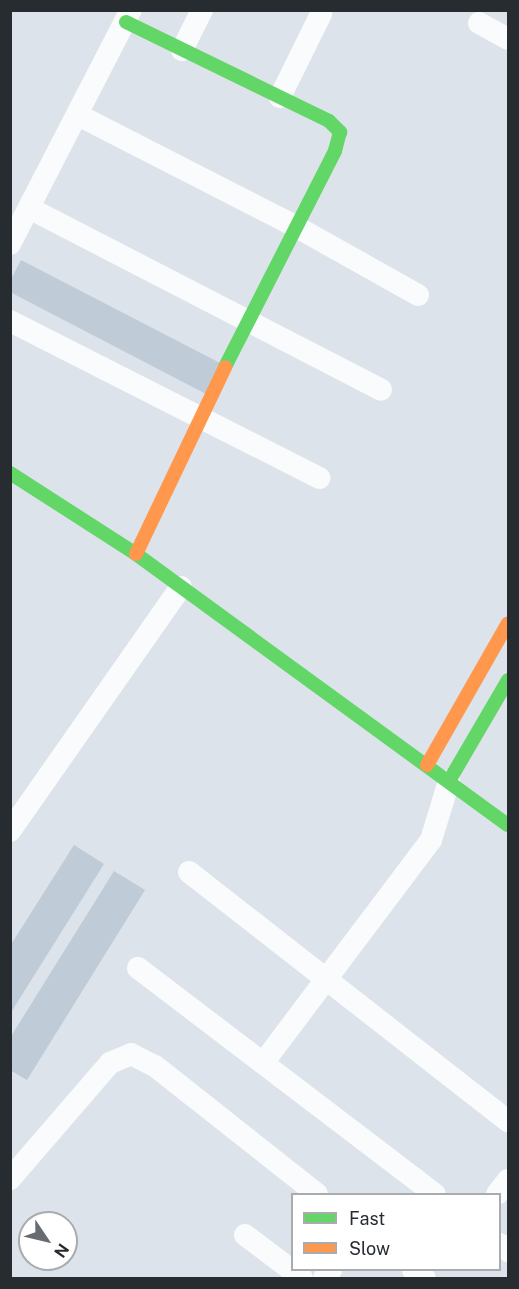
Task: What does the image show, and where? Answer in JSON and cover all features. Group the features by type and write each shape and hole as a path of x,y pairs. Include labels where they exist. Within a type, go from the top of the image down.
{"street":[{"path":"182,50 202,10"},
{"path":"280,97 321,14"},
{"path":"10,244 129,16 182,50 329,121 340,132 335,151 199,417 136,554"},
{"path":"479,23 508,39"},
{"path":"78,115 295,226 418,295"},
{"path":"29,208 381,390"},
{"path":"10,321 320,478"},
{"path":"10,473 136,554 508,825"},
{"path":"10,831 181,587"},
{"path":"427,765 508,623"},
{"path":"263,1063 431,840 449,781 508,680"},
{"path":"189,872 508,1121"},
{"path":"138,968 434,1193"},
{"path":"10,1179 110,1063 131,1054 155,1066 316,1193"},
{"path":"498,1193 508,1180"},
{"path":"245,1235 291,1270"}],"building":[{"path":"21,260 222,364 206,394 10,292 10,281"},
{"path":"74,845 104,864 10,1014 10,946"},
{"path":"114,871 145,890 27,1080 10,1070 10,1038"}],"traffic: fast":[{"path":"126,22 329,121 340,132 335,151 225,367"},
{"path":"10,473 136,554 508,825"},
{"path":"449,781 508,680"}],"traffic: slow":[{"path":"136,554 225,367"},
{"path":"427,765 508,623"}]}
